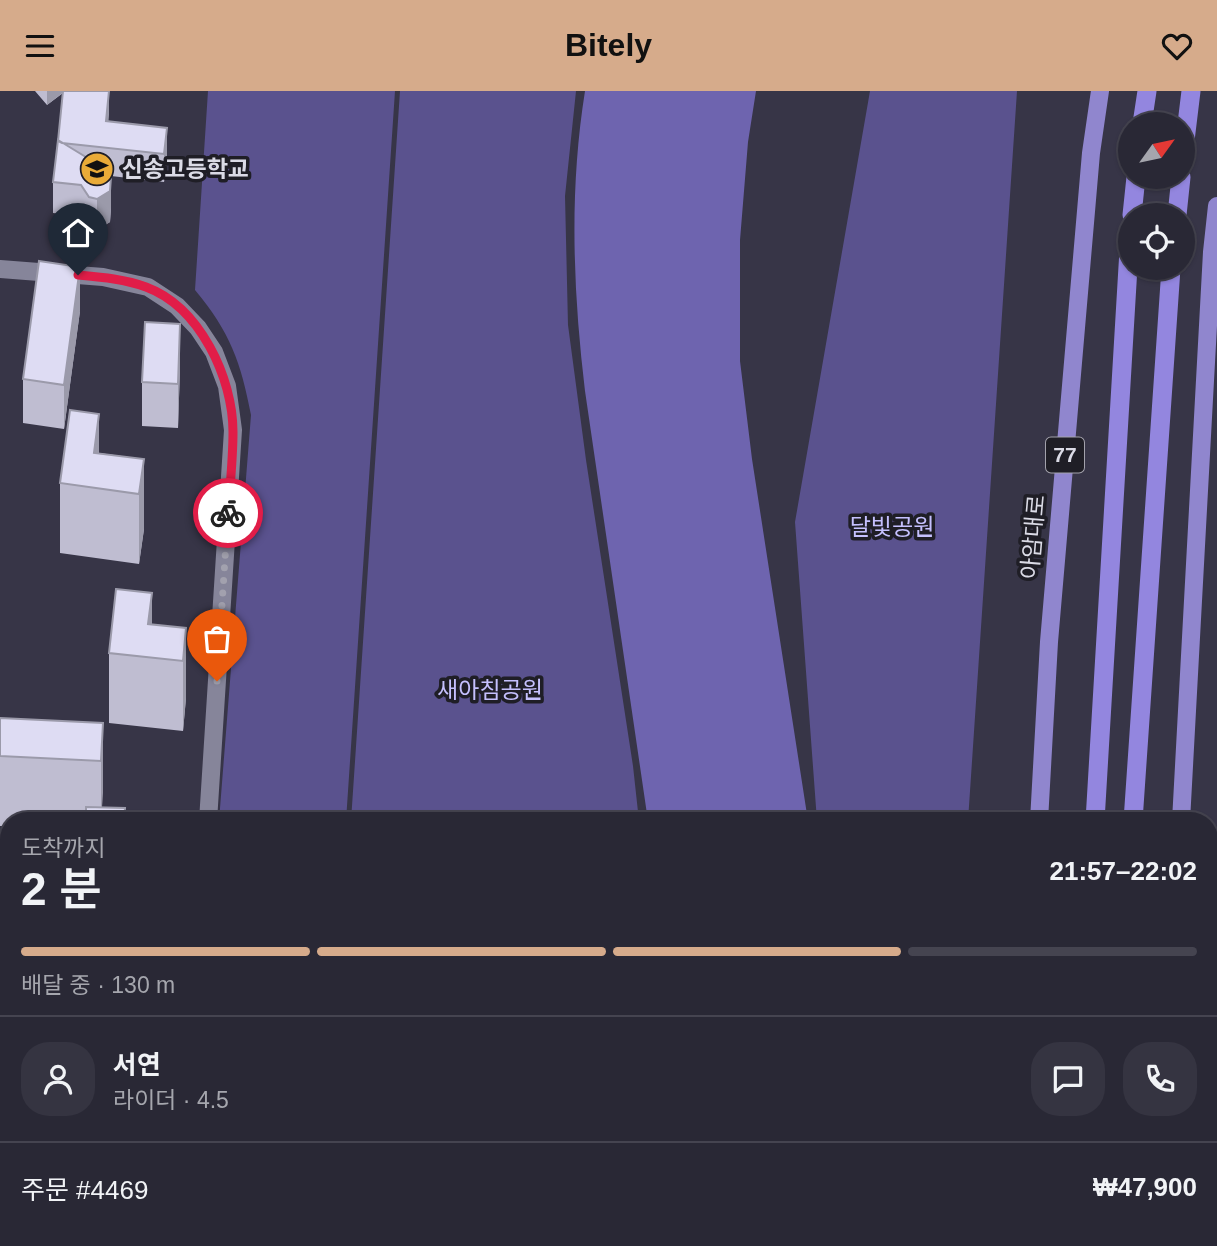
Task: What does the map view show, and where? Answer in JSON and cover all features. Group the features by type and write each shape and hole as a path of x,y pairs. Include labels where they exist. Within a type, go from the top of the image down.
{"highway":[{"path":"1144,112 1147,91"},
{"path":"1188,112 1191,91"},
{"path":"1096,812 1127,280"},
{"path":"1134,812 1170,280"}],"main road":[{"name":"아암대로","path":"1040,812 1051,615 1091,153 1100,91"},
{"path":"1181,812 1212,252 1217,206"}],"street":[{"path":"0,269 103,277 148,287 177,306 198,328 214,352 227,386 233,430 209,812"}],"green space":[{"path":"208,91 395,91 347,812 220,812 251,415 243,379 232,348 217,320 195,290"},
{"name":"새아침공원","path":"400,91 576,91 565,196 568,325 638,812 352,812"},
{"name":"달빛공원","path":"870,91 1017,91 969,812 816,812 795,522"}],"shaded area":[{"path":"585,91 756,91 748,142 740,240 740,361 752,459 807,812 647,812 581,353 574,241 580,129"}],"building":[{"path":"63,91 109,91 106,121 167,128 164,154 58,141"},
{"path":"58,140 107,170 111,177 110,191 97,199 89,197 81,185 53,182"},
{"path":"39,261 80,267 64,385 23,379"},
{"path":"145,322 180,324 178,384 142,382"},
{"path":"70,410 99,414 94,453 144,459 139,494 60,483"},
{"path":"116,589 152,593 148,624 186,628 183,661 109,653"},
{"path":"0,718 103,723 101,761 0,756"},
{"path":"86,807 125,808 125,812 86,812"}],"way so far":[{"path":"217,681 228,513"}],"place":[{"name":"신송고등학교","path":"97,169"}],"route":[{"path":"78,275 103,277 148,287 177,306 198,328 214,352 227,386 233,430 228,513"}]}
